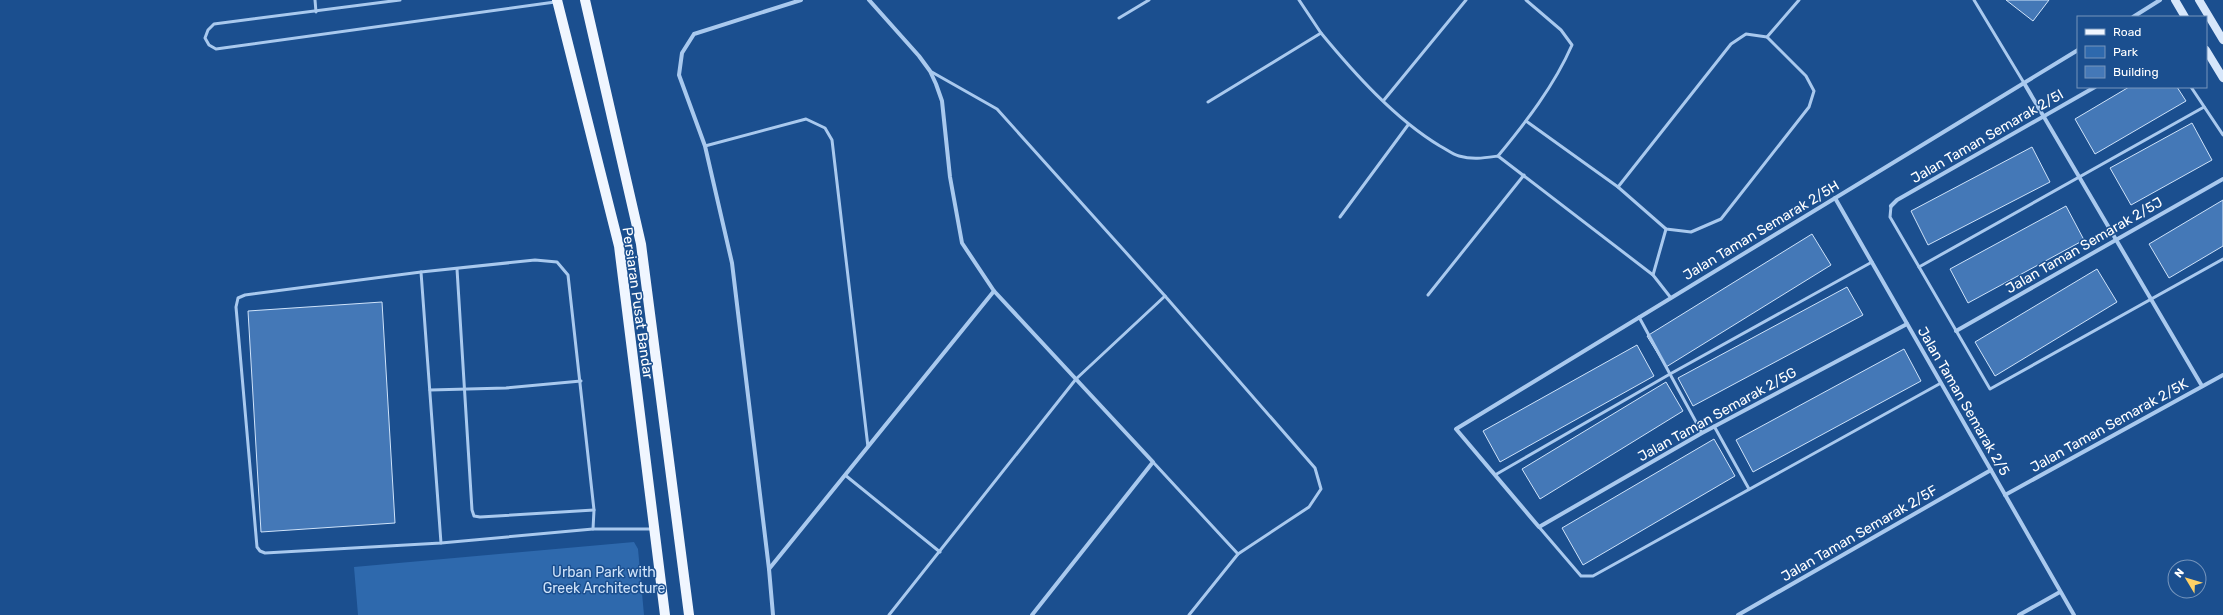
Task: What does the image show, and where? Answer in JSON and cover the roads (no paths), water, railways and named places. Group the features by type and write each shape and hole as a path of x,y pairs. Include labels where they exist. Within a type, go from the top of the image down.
{"main road":[{"name":"Persiaran Pusat Bandar","path":"558,0 619,246 665,615"},
{"name":"Persiaran Pusat Bandar","path":"585,0 641,244 689,615"}],"street":[{"path":"773,615 769,569 732,263 705,146 679,75 682,53 694,34 801,0"},
{"path":"869,0 930,71 942,101 950,176 962,243 994,291 1153,462 1032,615"},
{"path":"2134,16 2160,0"},
{"path":"2175,0 2184,16"},
{"path":"2199,0 2223,40"},
{"name":"Jalan Taman Semarak 2/5H","path":"1495,475 1456,429 2077,51"},
{"path":"2207,52 2223,78"},
{"path":"2024,83 2202,386"},
{"name":"Jalan Taman Semarak 2/5I","path":"1891,206 1897,200 2093,88"},
{"name":"Jalan Taman Semarak 2/5J","path":"1956,330 2223,179"},
{"name":"Jalan Taman Semarak 2/5","path":"1835,198 2074,615"},
{"path":"769,569 994,291"},
{"name":"Jalan Taman Semarak 2/5G","path":"1538,527 1714,426 1907,324"},
{"name":"Jalan Taman Semarak 2/5K","path":"2005,495 2223,375"},
{"name":"Jalan Taman Semarak 2/5F","path":"1738,615 1990,470"},
{"path":"1495,475 1538,527"},
{"path":"2019,615 2060,592"}],"lane":[{"path":"315,0 316,12"},
{"path":"400,0 214,24 208,30 205,38 209,45 216,49 558,0"},
{"path":"1119,18 1149,0"},
{"path":"1299,0 1321,33 1350,68 1408,125 1457,156 1477,160 1498,156 1526,121 1565,60 1572,45 1561,30 1526,0"},
{"path":"1384,100 1466,0"},
{"path":"1767,37 1799,0"},
{"path":"1974,0 2024,83"},
{"path":"1208,102 1321,33"},
{"path":"1526,121 1618,187 1666,229 1691,232 1721,219 1809,107 1814,91 1806,76 1767,37 1746,34 1731,44 1618,187"},
{"path":"930,71 997,109 1165,296 1315,468 1321,489 1309,507 1238,554 1189,615"},
{"path":"2192,88 2223,135"},
{"path":"1919,267 2080,179 2204,107"},
{"path":"705,146 806,119 825,128 832,140 868,447"},
{"path":"1340,217 1408,125"},
{"path":"1498,156 1653,275 1671,298"},
{"path":"1428,295 1524,175"},
{"path":"1891,206 1890,217 1990,389 2223,259"},
{"path":"1653,275 1666,229"},
{"path":"594,529 594,510 568,276 557,262 535,260 421,272 245,295 238,298 236,307 257,547 260,551 265,553 441,543 594,529 654,529"},
{"path":"1495,475 1670,374 1872,262"},
{"path":"457,269 472,510 474,516 480,517 594,510"},
{"path":"421,272 441,543"},
{"path":"889,615 1076,379 1165,296"},
{"path":"1639,317 1702,433"},
{"path":"430,390 464,391 580,381"},
{"path":"1538,527 1581,576 1588,577 1941,383"},
{"path":"1714,426 1749,489"},
{"path":"1153,462 1238,554"},
{"path":"845,475 940,552"}],"park label":[{"name":"Urban Park with Greek Architecture","path":"604,580"}]}
